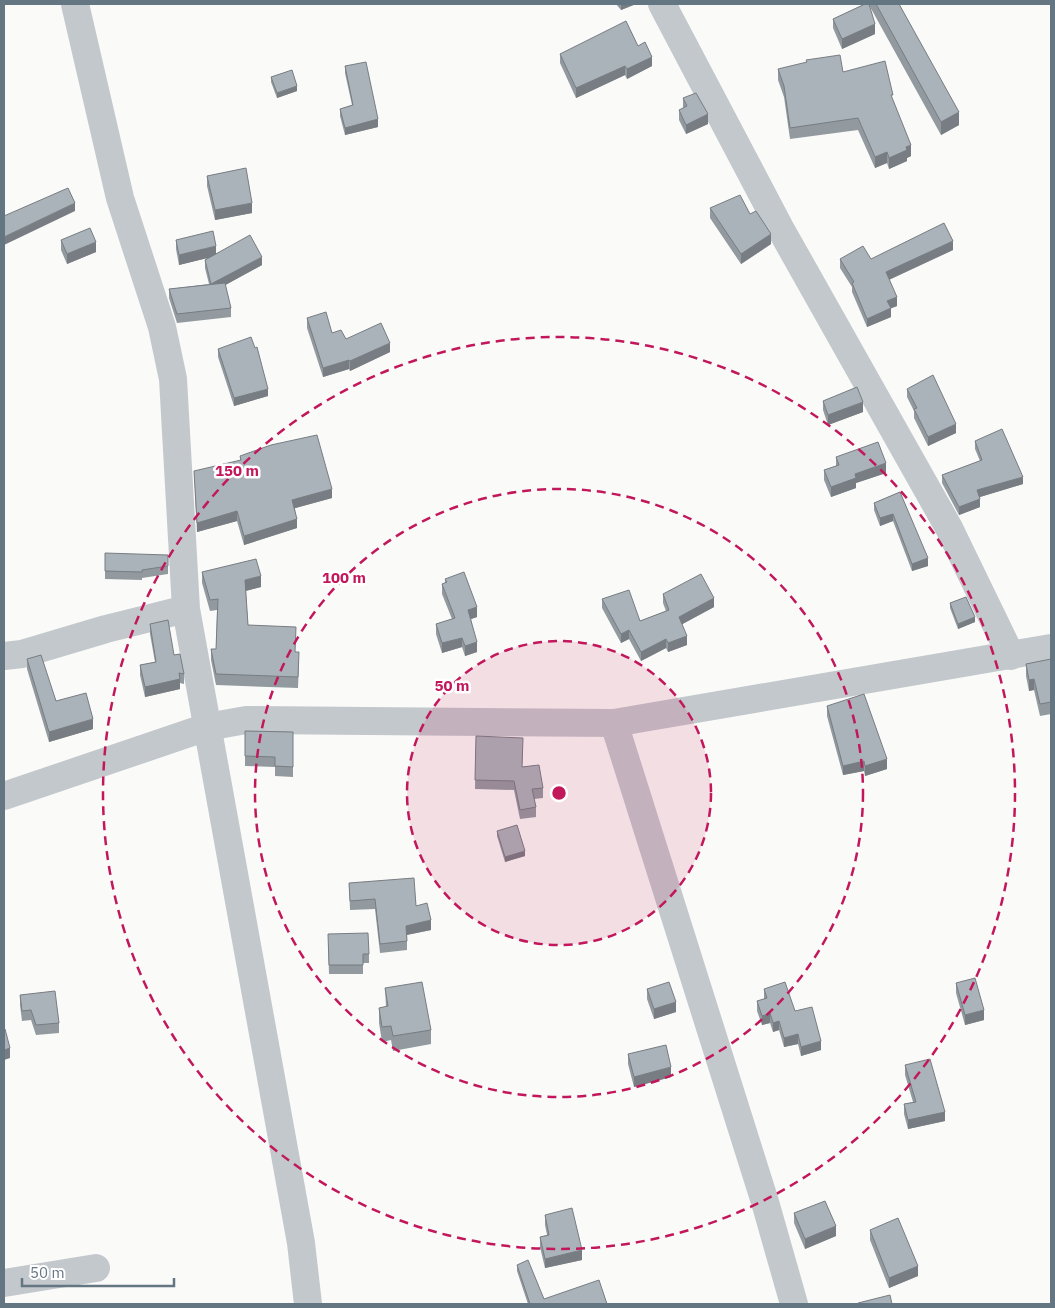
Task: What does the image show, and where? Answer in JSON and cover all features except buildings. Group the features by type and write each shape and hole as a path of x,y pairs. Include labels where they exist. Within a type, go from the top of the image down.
{"street":[{"path":"75,4 120,198 162,327 173,379 186,609 299,1233 308,1304"},
{"path":"662,4 780,228 949,528 1011,656"},
{"path":"4,656 22,654 106,628 186,609"},
{"path":"4,796 207,726 246,720 614,723 1051,648"},
{"path":"614,723 765,1202 794,1304"},
{"path":"4,1283 96,1268"}]}
